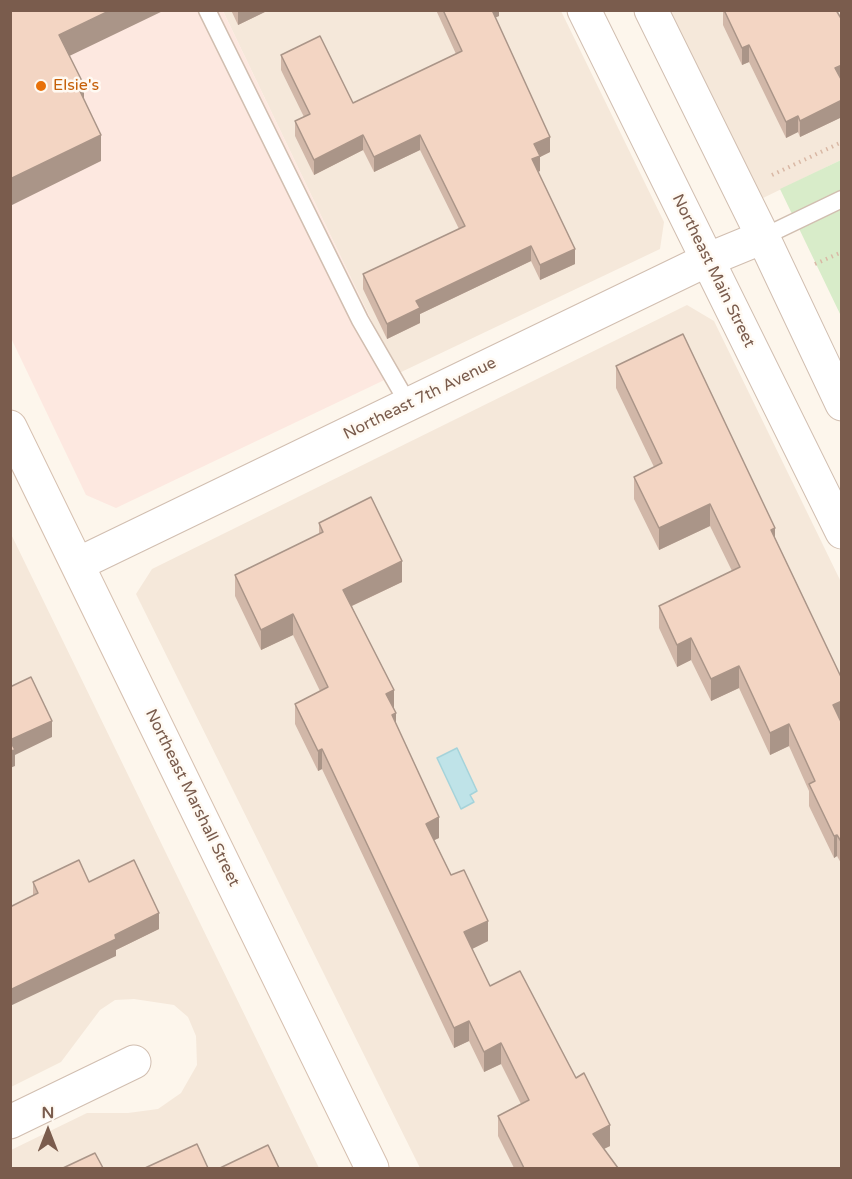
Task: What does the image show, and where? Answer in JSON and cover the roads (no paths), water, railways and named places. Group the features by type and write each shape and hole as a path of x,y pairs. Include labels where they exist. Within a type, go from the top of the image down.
{"street":[{"name":"Northeast Main Street","path":"584,10 842,532"},
{"path":"651,10 842,404"},
{"name":"Northeast 7th Avenue","path":"78,564 707,260 763,237"},
{"name":"Northeast Marshall Street","path":"10,428 372,1168"},
{"path":"10,1122 134,1062"}],"lane":[{"path":"207,10 360,320 409,405"},
{"path":"763,237 842,200"}],"water":[{"path":"457,748 477,791 470,795 474,802 461,809 437,758"}],"place":[{"name":"Elsie's","path":"41,86"}]}
